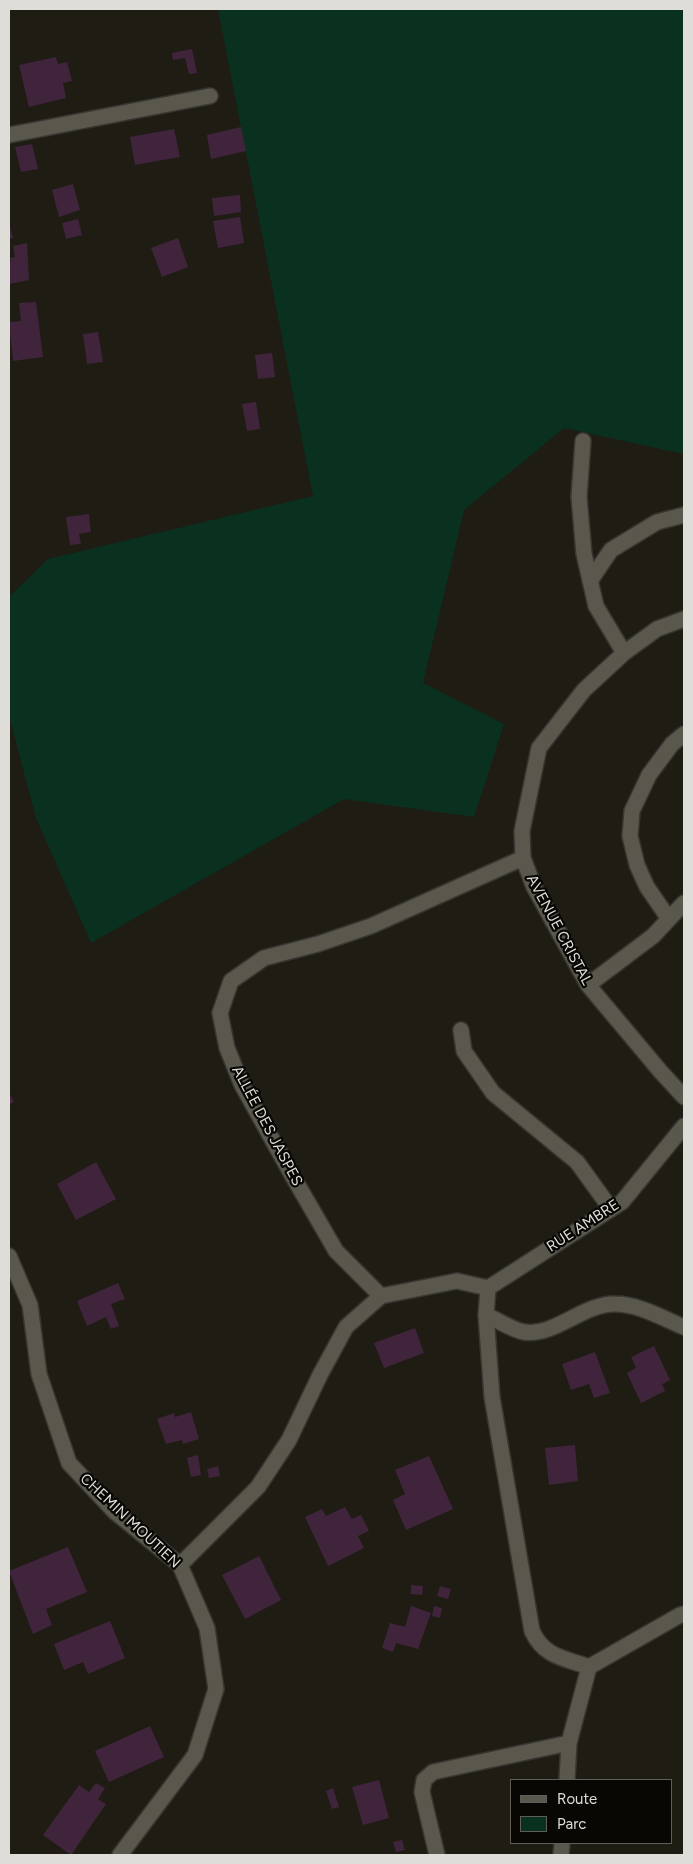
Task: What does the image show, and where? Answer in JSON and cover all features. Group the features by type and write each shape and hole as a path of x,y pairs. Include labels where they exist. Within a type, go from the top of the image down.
{"street":[{"path":"9,134 210,96"},
{"path":"583,441 578,497 584,554 596,606 624,653"},
{"path":"590,581 612,550 657,522 684,515"},
{"name":"AVENUE CRISTAL","path":"684,619 657,629 624,653 584,690 539,748 522,831 523,858 534,887 588,986 684,1097"},
{"path":"669,919 646,887 637,864 630,836 632,811 649,775 672,744 684,734"},
{"name":"ALLÉE DES JASPES","path":"382,1296 336,1251 292,1175 242,1085 226,1048 220,1013 231,981 264,958 318,944 371,926 523,858"},
{"path":"588,986 653,936 684,903"},
{"path":"461,1030 464,1051 493,1092 577,1162 611,1209"},
{"name":"RUE AMBRE","path":"488,1288 622,1202 684,1126"},
{"name":"CHEMIN MOUTIEN","path":"9,1256 30,1305 39,1374 69,1463 115,1512 180,1565 207,1628 216,1689 195,1755 120,1855"},
{"path":"180,1565 258,1487 289,1440 320,1374 346,1327 382,1296 457,1281 488,1288 486,1315 492,1397 532,1631 537,1643 547,1652 588,1667"},
{"path":"486,1315 522,1332 536,1333 601,1305 616,1304 635,1306 684,1327"},
{"path":"567,1779 570,1743 588,1667 684,1614"},
{"path":"437,1855 422,1792 424,1780 433,1772 570,1743"}],"green space":[{"path":"218,9 684,9 684,454 564,428 464,510 423,683 504,724 474,817 344,799 91,943 36,818 9,716 9,597 48,559 313,496"}],"building":[{"path":"192,49 197,73 189,74 185,58 173,60 172,53"},
{"path":"56,57 58,64 67,62 72,81 63,83 66,98 29,107 19,65"},
{"path":"241,127 246,151 211,159 207,135"},
{"path":"174,129 180,157 135,165 130,137"},
{"path":"32,144 38,169 21,172 15,147"},
{"path":"73,184 80,210 59,217 52,190"},
{"path":"240,195 241,212 214,216 212,198"},
{"path":"240,217 244,243 218,248 213,221"},
{"path":"78,219 82,235 66,239 62,223"},
{"path":"9,223 13,238 9,239"},
{"path":"178,238 188,267 162,277 151,248"},
{"path":"27,243 29,280 9,284 9,261 11,261 10,258 15,257 13,246"},
{"path":"36,302 43,357 13,361 9,322 21,321 19,303"},
{"path":"98,332 103,362 87,364 83,334"},
{"path":"272,353 275,377 258,379 255,355"},
{"path":"256,402 260,429 247,431 242,404"},
{"path":"89,514 91,532 79,534 81,544 70,545 66,517"},
{"path":"9,1093 14,1102 9,1105"},
{"path":"96,1162 116,1199 76,1220 57,1184"},
{"path":"118,1283 125,1299 111,1304 119,1326 111,1329 106,1317 87,1326 77,1301"},
{"path":"415,1328 424,1353 384,1368 374,1343"},
{"path":"654,1346 670,1380 662,1384 665,1391 641,1403 627,1373 636,1368 631,1357"},
{"path":"595,1352 610,1393 594,1398 589,1384 571,1390 562,1364"},
{"path":"191,1412 199,1439 183,1444 182,1440 166,1444 157,1419 174,1413 175,1417"},
{"path":"575,1445 578,1481 549,1485 545,1448"},
{"path":"198,1455 201,1475 191,1477 187,1458"},
{"path":"429,1456 453,1509 406,1530 393,1500 405,1494 395,1470"},
{"path":"218,1466 220,1476 209,1478 207,1469"},
{"path":"345,1507 352,1519 361,1515 369,1531 358,1536 364,1548 328,1566 305,1517 322,1509 326,1516"},
{"path":"68,1547 87,1592 46,1609 52,1625 33,1634 9,1571"},
{"path":"259,1556 281,1600 245,1619 222,1575"},
{"path":"411,1585 423,1586 422,1595 411,1594"},
{"path":"440,1586 451,1589 448,1599 437,1596"},
{"path":"411,1606 431,1613 418,1649 396,1643 393,1652 382,1648 390,1623 405,1627"},
{"path":"434,1606 442,1608 440,1618 432,1616"},
{"path":"110,1621 125,1658 88,1674 83,1662 64,1670 54,1644"},
{"path":"150,1726 164,1757 109,1782 95,1751"},
{"path":"379,1780 389,1818 363,1825 352,1787"},
{"path":"96,1783 105,1788 98,1799 106,1804 71,1855 43,1835 79,1785 89,1792"},
{"path":"333,1788 339,1807 332,1809 326,1791"},
{"path":"402,1840 405,1850 396,1852 393,1842"}]}
